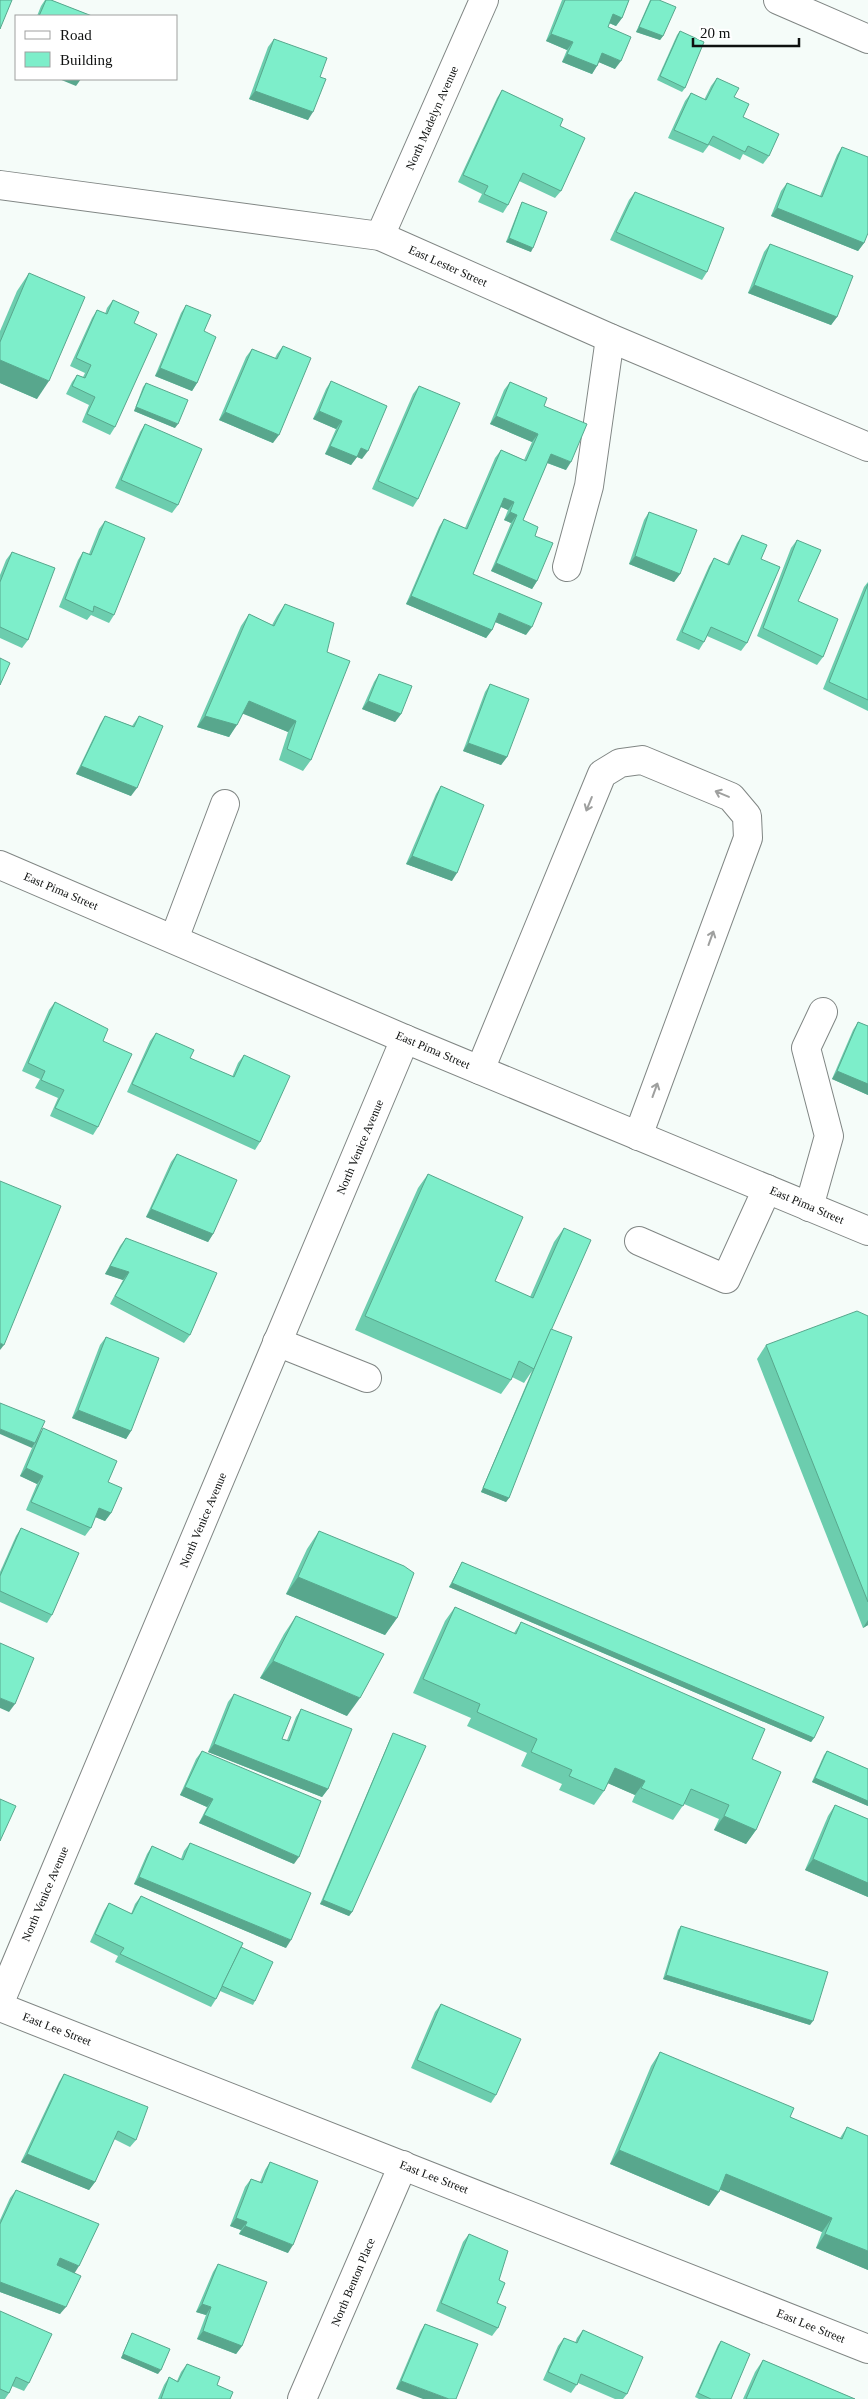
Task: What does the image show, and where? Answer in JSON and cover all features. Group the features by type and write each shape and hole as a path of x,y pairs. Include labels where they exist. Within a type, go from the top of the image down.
{"street":[{"name":"North Madelyn Avenue","path":"380,236 484,0"},
{"path":"778,0 868,39"},
{"name":"East Lester Street","path":"2,190 380,236 610,338 868,447"},
{"path":"567,567 589,486 610,338"},
{"path":"480,1070 602,774 620,762 642,760 731,798 747,816 748,838 638,1136"},
{"path":"174,939 225,804"},
{"name":"East Pima Street","path":"0,865 405,1039 868,1231"},
{"path":"809,1206 829,1136 806,1048 823,1012"},
{"name":"North Venice Avenue","path":"0,2002 405,1039"},
{"path":"638,1241 726,1279 767,1189"},
{"path":"277,1342 367,1378"},
{"name":"East Lee Street","path":"0,2007 868,2349"},
{"name":"North Benton Place","path":"302,2399 403,2165"}],"building":[{"path":"0,0 12,0 0,29"},
{"path":"46,0 51,0 89,15 39,15"},
{"path":"565,0 629,0 622,18 613,14 608,27 631,37 621,61 602,53 597,66 567,54 573,42 551,34"},
{"path":"651,0 659,0 676,7 663,36 639,27"},
{"path":"680,31 704,42 685,88 660,76"},
{"path":"274,39 327,58 320,77 326,79 313,112 255,91"},
{"path":"717,78 739,88 734,97 749,104 743,117 779,134 769,156 748,146 745,152 713,136 708,145 674,130 691,93 706,100"},
{"path":"502,90 563,119 560,126 585,138 561,191 523,173 508,205 484,194 488,186 463,175"},
{"path":"842,147 868,157 868,233 864,243 777,208 787,183 822,197"},
{"path":"635,192 724,228 707,272 616,232"},
{"path":"522,202 547,212 533,248 509,238"},
{"path":"770,244 853,276 837,317 754,285"},
{"path":"29,273 85,297 49,381 0,360 0,342"},
{"path":"113,300 139,312 134,323 157,334 115,427 87,414 95,397 72,386 77,375 85,378 91,365 76,358 97,310 107,314"},
{"path":"186,305 211,315 204,331 216,337 197,383 160,368"},
{"path":"283,346 311,358 279,435 225,412 252,349 277,359"},
{"path":"331,381 387,406 368,451 361,448 357,457 330,446 342,421 319,411"},
{"path":"510,382 547,398 544,406 587,424 571,462 551,454 523,520 538,527 535,536 553,543 537,581 496,563 517,515 510,512 514,502 504,498 473,574 542,603 532,627 499,613 492,630 411,596 444,519 467,529 501,450 526,461 538,434 496,416"},
{"path":"146,383 188,400 178,424 136,407"},
{"path":"419,386 460,403 418,499 378,481"},
{"path":"145,424 202,449 178,505 121,480"},
{"path":"649,512 697,530 680,574 635,556"},
{"path":"105,521 145,538 114,615 94,606 93,612 65,599 83,552 91,555"},
{"path":"742,535 767,545 761,559 780,567 747,643 711,627 704,642 682,632 714,558 729,565"},
{"path":"797,540 821,550 798,601 838,619 823,657 763,628"},
{"path":"12,552 55,568 28,640 0,627 0,582"},
{"path":"868,584 868,700 829,682"},
{"path":"285,604 334,623 327,652 350,661 311,760 287,749 296,721 249,701 237,725 205,716 249,614 274,626"},
{"path":"0,658 10,663 0,685"},
{"path":"379,674 412,686 401,714 368,701"},
{"path":"490,684 529,699 507,757 468,743"},
{"path":"105,716 134,727 139,716 163,726 137,788 81,766"},
{"path":"441,786 484,805 457,873 412,856"},
{"path":"55,1002 108,1029 103,1041 132,1054 98,1127 55,1108 64,1090 41,1080 45,1071 28,1063"},
{"path":"858,1022 868,1026 868,1084 837,1071"},
{"path":"156,1033 194,1050 190,1058 234,1077 244,1055 290,1076 260,1142 132,1084"},
{"path":"177,1154 237,1180 213,1234 151,1209"},
{"path":"428,1174 523,1217 495,1281 533,1298 564,1228 591,1240 534,1369 519,1361 511,1380 365,1316"},
{"path":"0,1181 61,1206 4,1345 0,1343"},
{"path":"126,1238 217,1273 190,1335 115,1296 129,1272 110,1266"},
{"path":"857,1311 868,1316 868,1602 766,1345"},
{"path":"551,1329 572,1337 509,1498 483,1488"},
{"path":"106,1337 159,1358 131,1431 78,1410"},
{"path":"0,1403 45,1421 35,1443 0,1429"},
{"path":"43,1428 117,1461 108,1482 122,1488 111,1513 99,1508 91,1528 31,1502 43,1476 26,1468"},
{"path":"21,1528 79,1553 52,1615 0,1591 0,1576"},
{"path":"319,1531 404,1566 414,1573 397,1618 298,1577"},
{"path":"462,1562 824,1717 814,1738 452,1583"},
{"path":"455,1607 516,1634 521,1622 765,1729 752,1759 781,1772 756,1830 724,1816 729,1805 691,1789 683,1806 641,1788 645,1781 615,1768 604,1791 569,1776 572,1770 531,1752 537,1739 477,1712 480,1704 423,1679"},
{"path":"296,1616 384,1654 360,1698 273,1661"},
{"path":"0,1643 34,1658 15,1704 0,1698"},
{"path":"234,1694 291,1717 282,1739 289,1741 301,1709 352,1729 328,1789 214,1744"},
{"path":"393,1733 426,1746 352,1912 323,1900"},
{"path":"202,1751 321,1801 299,1857 204,1815 213,1799 185,1787"},
{"path":"827,1751 868,1769 868,1801 815,1778"},
{"path":"0,1799 16,1806 0,1841"},
{"path":"835,1805 868,1819 868,1883 813,1859"},
{"path":"190,1843 311,1893 291,1940 139,1877 152,1846 183,1860"},
{"path":"141,1896 243,1943 216,1999 120,1954 124,1948 95,1934 109,1903 132,1914"},
{"path":"681,1926 828,1972 813,2021 666,1975"},
{"path":"241,1947 273,1962 255,2001 222,1986"},
{"path":"441,2004 521,2039 496,2095 417,2060"},
{"path":"660,2052 794,2108 790,2117 842,2139 847,2127 868,2136 868,2251 825,2234 832,2218 726,2174 719,2192 619,2150"},
{"path":"64,2074 148,2107 136,2140 118,2131 95,2182 27,2154"},
{"path":"270,2162 318,2181 293,2245 245,2226 247,2222 236,2218 251,2179 262,2183"},
{"path":"16,2190 99,2224 79,2266 60,2258 57,2265 81,2276 66,2307 0,2282 0,2224"},
{"path":"469,2234 508,2251 499,2280 505,2283 497,2303 506,2307 498,2328 441,2303"},
{"path":"218,2264 267,2282 242,2346 203,2331 211,2307 202,2304"},
{"path":"0,2311 52,2334 29,2383 16,2377 9,2393 0,2389"},
{"path":"425,2324 478,2344 456,2399 449,2399 401,2381"},
{"path":"583,2330 643,2357 627,2394 581,2374 577,2385 548,2372 564,2338 577,2343"},
{"path":"132,2333 170,2349 161,2370 123,2354"},
{"path":"721,2341 750,2354 731,2399 711,2399 698,2393"},
{"path":"763,2360 855,2399 746,2399"},
{"path":"187,2364 220,2377 217,2385 233,2392 230,2399 161,2399 169,2377 178,2382"}]}
